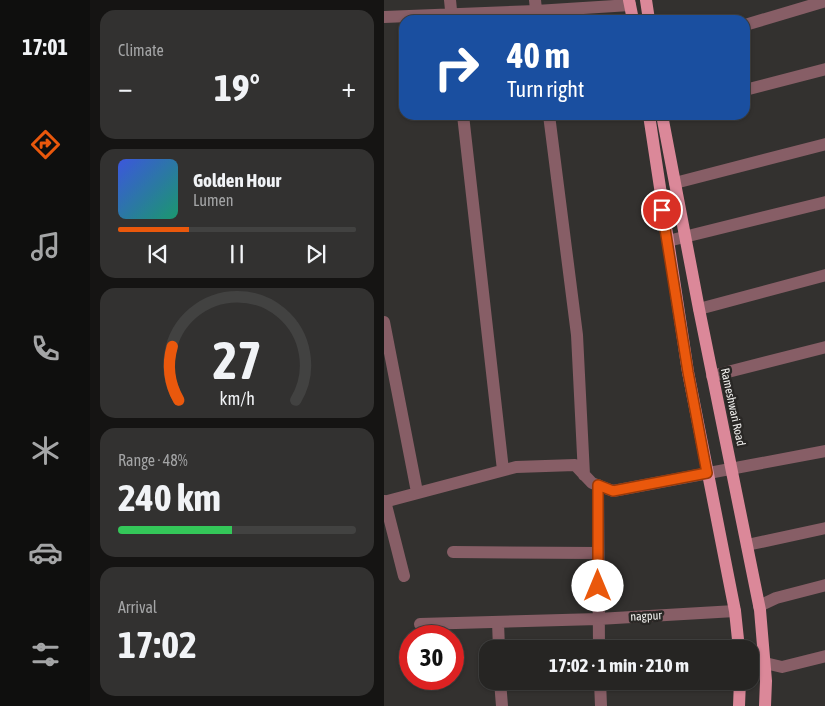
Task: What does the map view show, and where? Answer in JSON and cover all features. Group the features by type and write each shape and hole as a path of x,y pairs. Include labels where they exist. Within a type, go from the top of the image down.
{"main road":[{"path":"646,0 648,15"},
{"path":"630,2 632,15"},
{"path":"651,120 688,372 735,611 738,640"},
{"name":"Rameshwari Road","path":"663,120 712,376 759,606 766,681 764,706"},
{"path":"739,706 740,690"}],"street":[{"path":"450,0 452,15"},
{"path":"750,24 825,1"},
{"path":"484,15 630,2"},
{"path":"384,17 399,17"},
{"path":"750,89 825,69"},
{"path":"464,120 503,470"},
{"path":"551,120 577,334 584,475"},
{"path":"675,183 825,144"},
{"path":"668,241 825,202"},
{"path":"699,309 825,275"},
{"path":"384,322 417,492"},
{"path":"712,376 825,348"},
{"path":"404,576 384,502 417,492 516,467 575,465 592,483 613,491 825,451"},
{"path":"598,485 599,640"},
{"path":"747,545 825,528"},
{"path":"453,552 598,554"},
{"path":"759,606 776,598 825,585"},
{"name":"nagpur","path":"420,624 598,619 735,611"},
{"path":"498,622 499,640"},
{"path":"765,663 782,667 825,656"},
{"path":"501,690 502,706"},
{"path":"600,690 601,706"}],"route":[{"path":"598,586 598,485 613,491 707,473 688,372 662,210"}]}
